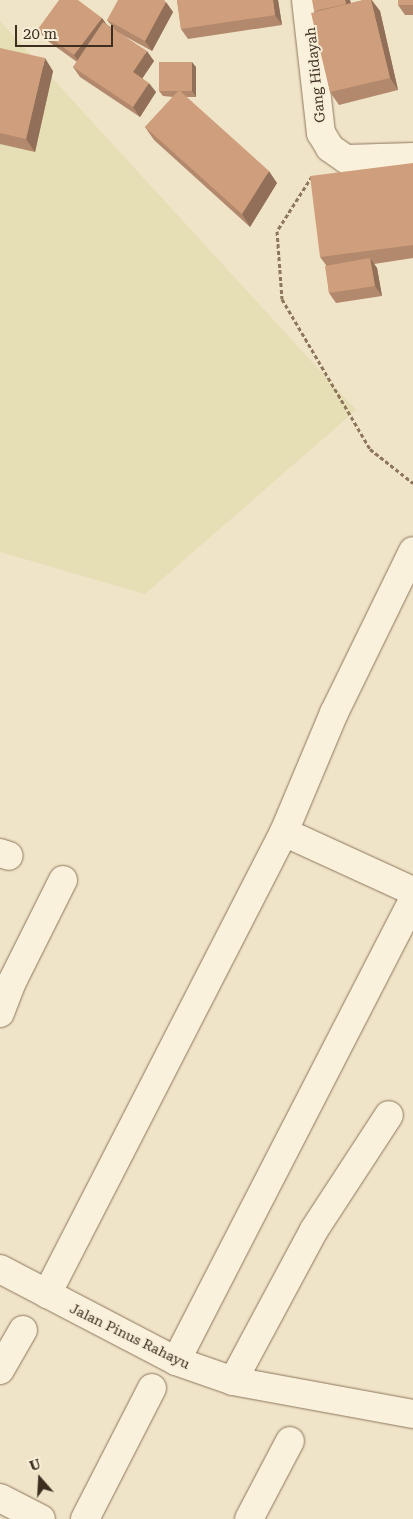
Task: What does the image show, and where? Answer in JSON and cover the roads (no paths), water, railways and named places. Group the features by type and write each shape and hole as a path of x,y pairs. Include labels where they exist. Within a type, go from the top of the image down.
{"street":[{"name":"Gang Hidayah","path":"306,0 321,133 330,148 346,160 413,157"},
{"path":"47,1294 284,832 334,713 413,551"},
{"path":"284,832 413,892"},
{"path":"0,1013 12,982 63,880"},
{"path":"176,1361 413,900"},
{"path":"232,1381 314,1230 389,1114"},
{"name":"Jalan Pinus Rahayu","path":"0,1269 176,1361 232,1381 413,1414"},
{"path":"0,1370 23,1330"},
{"path":"85,1519 152,1388"},
{"path":"250,1519 290,1441"},
{"path":"0,1498 41,1519"}]}
